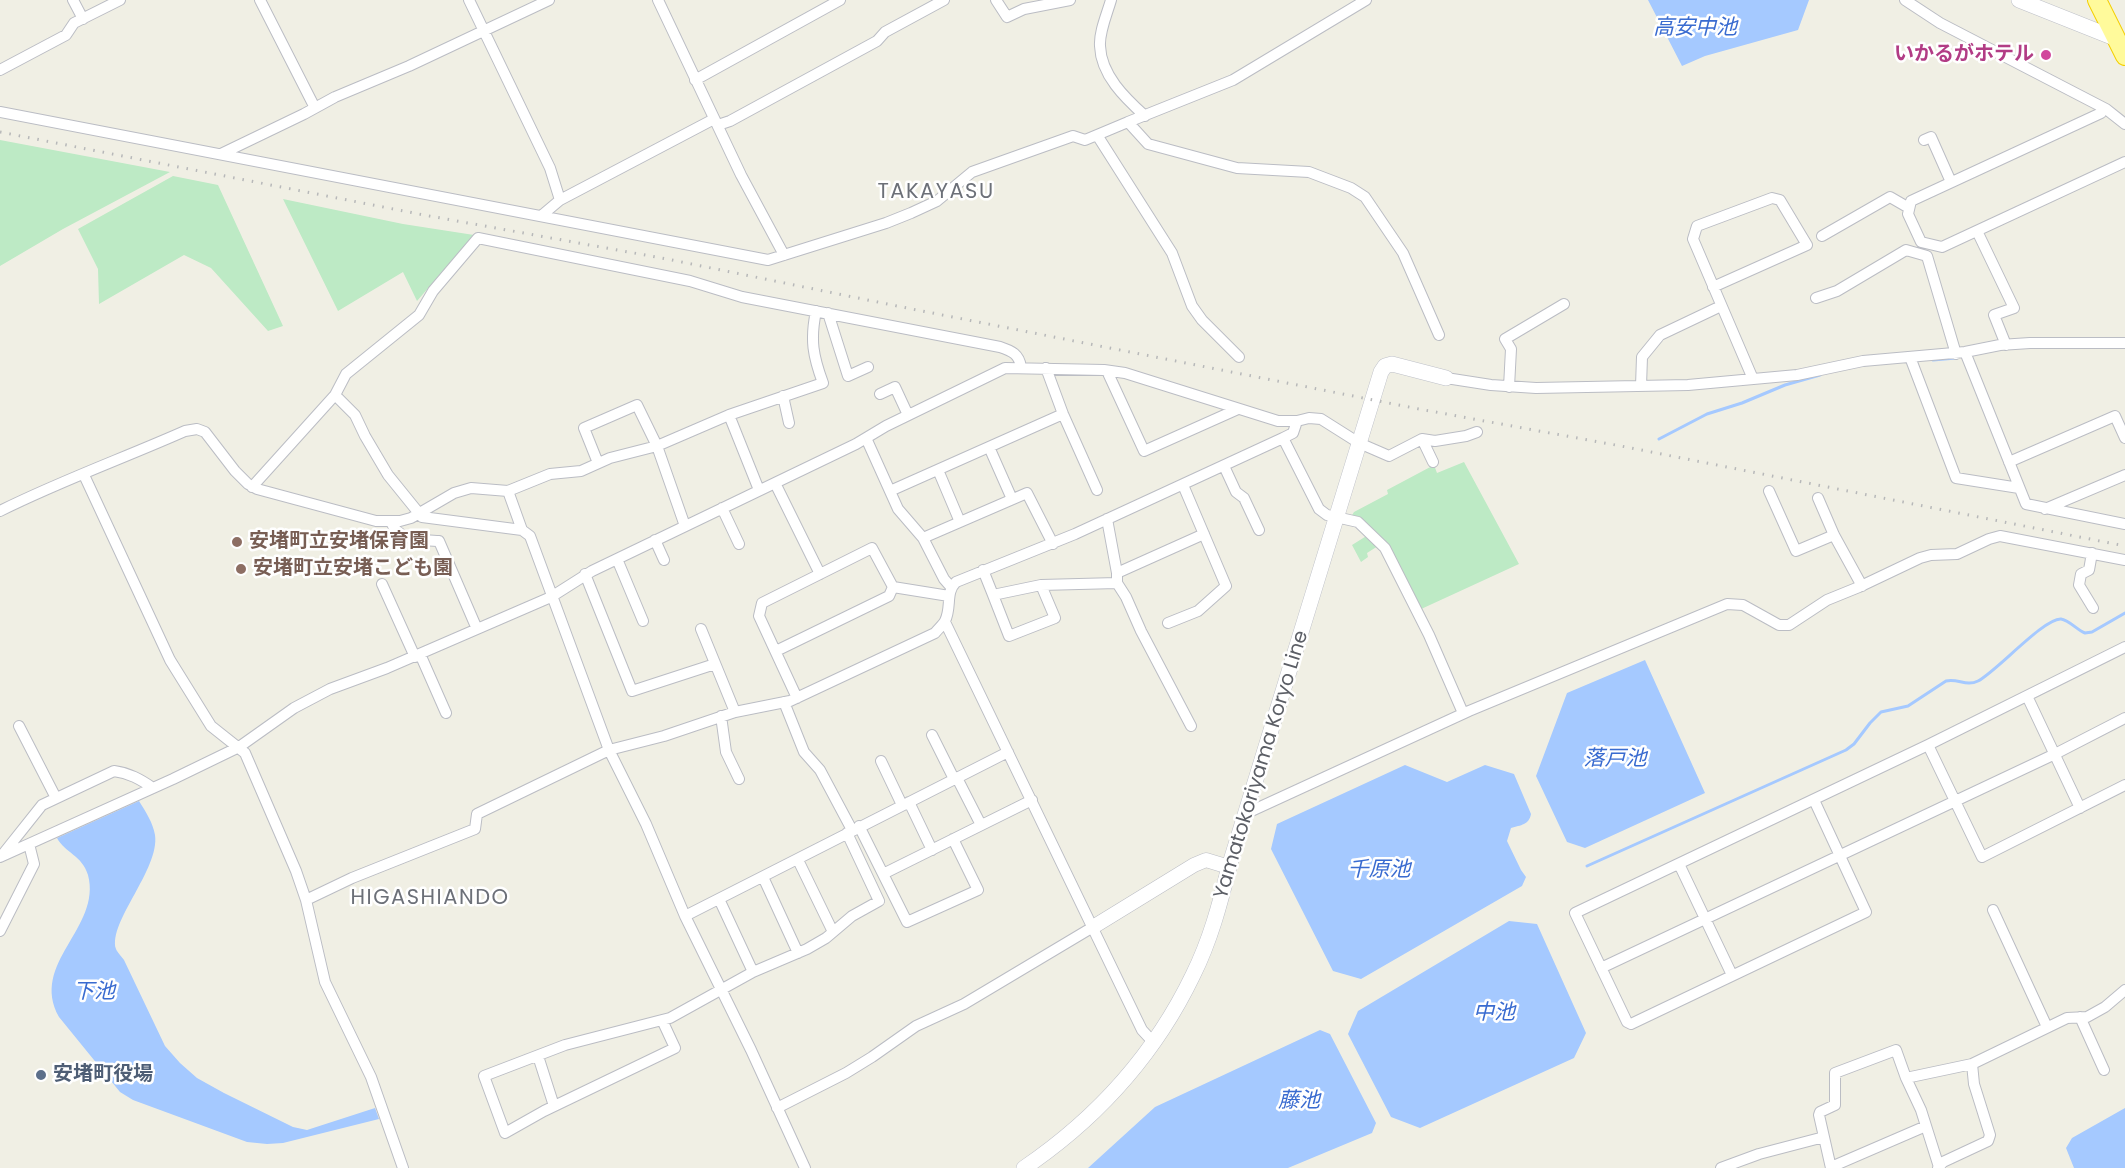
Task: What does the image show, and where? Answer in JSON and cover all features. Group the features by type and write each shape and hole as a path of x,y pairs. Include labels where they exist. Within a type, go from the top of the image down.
{"highway":[{"path":"2097,0 2125,56"}],"main road":[{"path":"2019,0 2116,39"},
{"name":"Yamatokoriyama Koryo Line","path":"1024,1168 1062,1141 1098,1109 1154,1043 1194,975 1219,908 1229,867 1337,517 1373,392 1385,366 1392,364 1446,378"}],"street":[{"path":"73,0 82,19"},
{"path":"0,70 66,35 74,23 120,0"},
{"path":"260,0 315,108"},
{"path":"469,0 546,160 560,200"},
{"path":"219,155 234,150 335,97 409,66 549,0"},
{"path":"658,0 695,80 784,255"},
{"path":"695,80 840,0"},
{"path":"541,216 560,200 716,122 730,121 877,41 885,32 944,0"},
{"path":"996,0 1007,17 1024,9 1070,0"},
{"path":"1111,0 1100,46 1105,67 1117,88 1145,116"},
{"path":"0,112 768,260 886,223 910,213 937,201 972,172 1073,136 1085,140 1233,80 1366,0"},
{"path":"1905,0 1940,23 2106,110 2125,124"},
{"path":"2101,113 1911,201 1908,214 1921,242 1942,247 2125,162"},
{"path":"1128,122 1148,144 1237,168 1309,172 1351,188 1365,198 1403,253 1439,335"},
{"path":"1097,135 1173,253 1192,306 1202,320 1239,357"},
{"path":"1924,140 1930,137 1952,182"},
{"path":"1822,236 1890,197 1909,208"},
{"path":"1713,287 1807,244 1780,200 1772,198 1697,226 1693,239 1713,287 1721,306 1753,379"},
{"path":"1977,231 2014,308 1994,315 2006,345"},
{"path":"252,487 335,395 346,374 419,315 433,291 478,238 690,281 742,297 1000,347 1014,352 1020,360 1021,367"},
{"path":"1922,255 1925,243"},
{"path":"1816,298 1837,291 1906,250 1927,256 1963,354 2026,504 2125,524"},
{"path":"1509,387 1511,349 1505,339 1564,304"},
{"path":"1641,386 1642,357 1660,335 1721,306"},
{"path":"822,312 848,376 868,367"},
{"path":"0,511 62,482 84,475 186,431 197,429 205,432 235,471 252,487 376,521 400,522 454,493 471,488 508,491 550,474 581,471 598,463 657,446 729,415 823,383 812,349 812,331 822,312"},
{"path":"1446,378 1509,387 1536,388 1688,385 1797,375 1863,361 1911,360 1963,354 2006,345 2125,343"},
{"path":"1911,360 1956,478 2019,488"},
{"path":"1,857 239,747 313,697 551,597 585,574 775,483 1005,368 1107,371 1125,374 1278,421 1322,419 1359,443 1389,456 1422,439 1435,441 1476,432"},
{"path":"1046,368 1063,414 1097,490"},
{"path":"1107,371 1144,451 1238,409"},
{"path":"880,394 895,387 908,415"},
{"path":"335,395 355,415 388,476 422,517 522,530 530,536 609,750 646,824 685,916 805,1168"},
{"path":"783,396 789,423"},
{"path":"598,463 584,428 637,405 657,446 685,526"},
{"path":"890,491 1063,414"},
{"path":"729,415 759,490"},
{"path":"2009,462 2115,416 2125,438"},
{"path":"306,900 352,878 475,829 477,814 609,750 645,742 735,712 797,698 935,633 945,622 950,592 956,582 1053,544 1224,466 1293,433 1297,421"},
{"path":"866,438 898,509 923,538 950,592"},
{"path":"1283,438 1319,509 1327,515 1358,522 1385,548 1429,635 1463,714"},
{"path":"1422,439 1433,462"},
{"path":"989,447 1012,500"},
{"path":"1224,466 1236,492 1244,498 1259,530"},
{"path":"938,470 960,522"},
{"path":"84,475 170,660 211,726 245,753 296,871 306,900 326,982 371,1077 403,1168"},
{"path":"2045,509 2125,475"},
{"path":"775,483 820,574"},
{"path":"1168,623 1198,612 1226,586 1183,485"},
{"path":"508,491 522,530"},
{"path":"1769,491 1796,551 1834,536"},
{"path":"923,538 1027,493 1053,544"},
{"path":"1818,498 1834,536 1862,586"},
{"path":"722,508 739,544"},
{"path":"1107,519 1117,578 1145,640 1191,726"},
{"path":"391,522 394,530 402,535 439,541 477,629"},
{"path":"993,595 1041,585 1117,578 1204,534"},
{"path":"1247,813 1463,714 1727,604 1743,604 1779,625 1789,625 1827,600 1920,558 1957,554 2000,536 2125,560"},
{"path":"655,540 664,560"},
{"path":"797,698 759,616 762,603 872,548 893,587"},
{"path":"2091,553 2089,570 2081,574 2079,585 2093,608"},
{"path":"617,559 643,621"},
{"path":"983,570 1008,636 1055,618 1041,585"},
{"path":"585,574 632,691 716,664"},
{"path":"382,584 446,714"},
{"path":"893,587 950,592"},
{"path":"776,651 889,596 893,587"},
{"path":"945,622 1142,1030 1154,1043"},
{"path":"701,629 735,712"},
{"path":"1814,800 1866,912 1631,1024 1627,1022 1575,913 1928,745 2125,647"},
{"path":"2028,696 2080,808"},
{"path":"784,702 804,752 820,770 852,830 883,874 906,922 978,890 953,839"},
{"path":"721,716 726,752 739,779"},
{"path":"1601,968 2055,754 2125,718"},
{"path":"19,726 56,798"},
{"path":"932,735 981,825"},
{"path":"1928,745 1982,857 2125,785"},
{"path":"685,916 1008,752"},
{"path":"881,761 932,850"},
{"path":"1,857 42,805 114,771 140,778 153,788"},
{"path":"883,874 1032,800"},
{"path":"662,1020 675,1048 554,1106 505,1133 484,1076 565,1045 662,1020 682,1012 753,972 798,953 833,932 852,916 879,901 852,830"},
{"path":"0,931 34,864 29,844"},
{"path":"798,860 833,932"},
{"path":"777,1108 846,1073 916,1026 964,1004 1194,865 1206,860 1229,867"},
{"path":"1679,864 1732,975"},
{"path":"763,877 798,953"},
{"path":"719,899 753,972"},
{"path":"1993,910 2047,1027"},
{"path":"1906,1078 1972,1064 2067,1018 2087,1017 2105,1007 2125,990"},
{"path":"2079,1017 2104,1070"},
{"path":"1926,1126 1831,1167 1819,1115 1820,1112 1835,1105 1835,1073 1896,1050 1926,1126 1938,1167"},
{"path":"538,1056 554,1106"},
{"path":"1938,1167 1942,1162 1988,1140 1990,1135 1974,1084 1972,1064"},
{"path":"1721,1168 1759,1154 1824,1137"}],"green space":[{"path":"0,140 170,172 63,229 0,266"},
{"path":"173,176 218,185 283,326 268,331 211,268 184,255 99,304 98,269 78,229"},
{"path":"283,199 403,224 474,235 417,301 403,272 338,311"},
{"path":"1464,462 1519,564 1419,610 1387,546 1351,517 1354,512 1388,494 1387,490 1434,465 1437,473"},
{"path":"1368,535 1378,546 1367,553 1368,557 1361,562 1352,545"}],"water":[{"name":"高安中池","path":"1648,0 1809,0 1798,30 1705,56 1682,66"},
{"name":"落戸池","path":"1645,660 1705,793 1585,848 1567,842 1536,776 1567,693"},
{"name":"千原池","path":"1405,765 1447,782 1485,765 1514,774 1531,814 1526,822 1511,828 1507,841 1526,877 1522,886 1361,979 1333,971 1271,849 1277,824"},
{"name":"下池","path":"139,801 153,826 154,849 143,879 119,925 116,949 124,960 165,1046 197,1078 293,1127 307,1130 375,1108 379,1119 283,1143 247,1142 133,1100 120,1092 59,1017 52,998 53,979 59,962 85,912 90,894 85,868 57,838"},
{"name":"中池","path":"1509,921 1537,924 1586,1033 1574,1058 1420,1128 1391,1117 1348,1034 1358,1011"},
{"name":"藤池","path":"1320,1030 1330,1034 1376,1123 1372,1133 1288,1168 1088,1168 1155,1107"},
{"path":"2125,1108 2125,1168 2074,1168 2066,1148 2072,1138"}],"waterway":[{"path":"1933,360 1956,358"},
{"path":"1659,439 1707,414 1742,403 1785,385 1820,375"},
{"path":"1587,866 1846,750 1854,744 1881,712 1908,706 1946,681 1970,683 1978,681 2053,621 2064,620 2085,633 2092,632 2125,613"}],"railway":[{"path":"0,132 424,215 667,259 1419,409 1621,446 2125,546"}],"place":[{"name":"いかるがホテル","path":"2046,55"},
{"name":"安堵町立安堵保育園","path":"237,542"},
{"name":"安堵町立安堵こども園","path":"241,569"},
{"name":"安堵町役場","path":"41,1075"}],"district":[{"name":"TAKAYASU","path":"936,193"},
{"name":"HIGASHIANDO","path":"430,899"}]}
